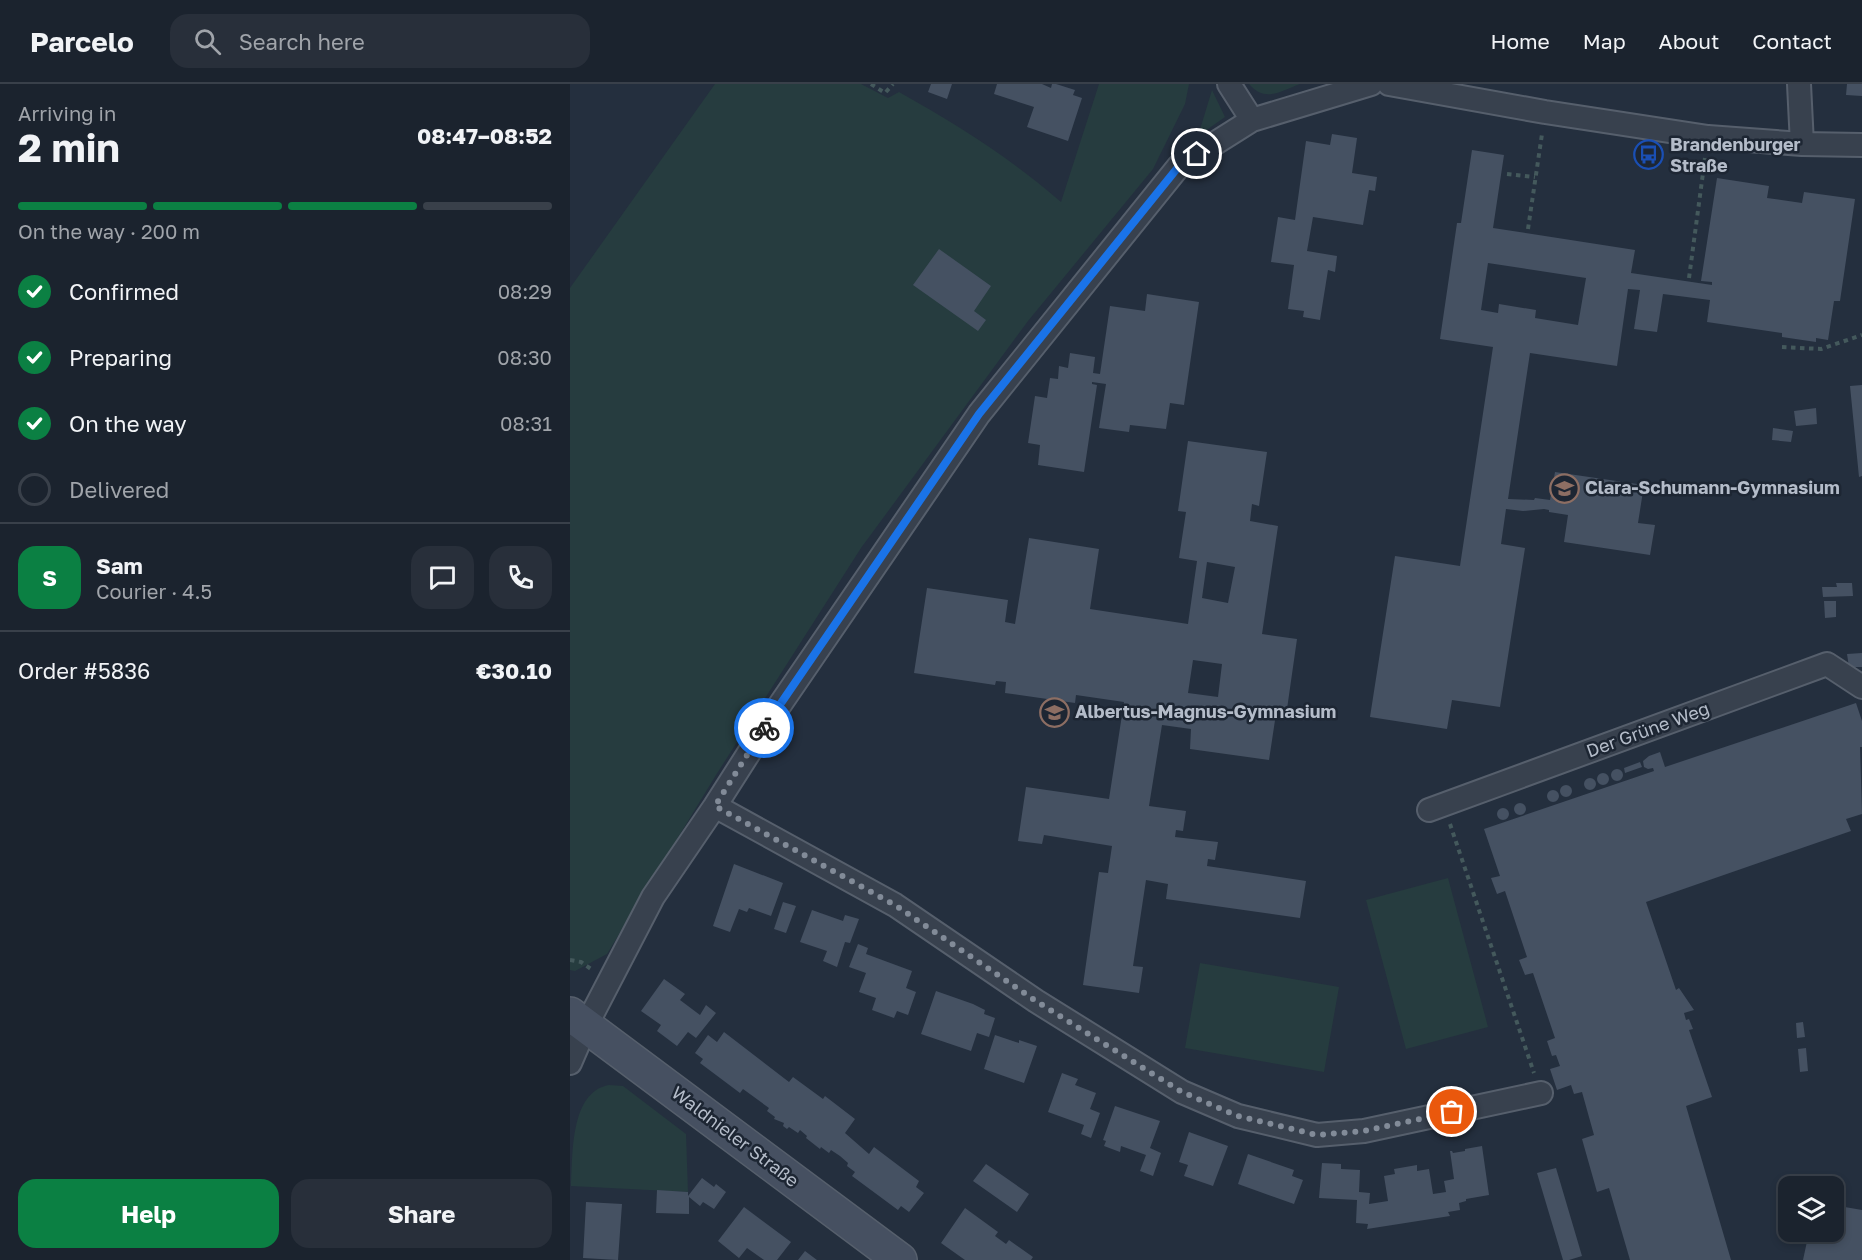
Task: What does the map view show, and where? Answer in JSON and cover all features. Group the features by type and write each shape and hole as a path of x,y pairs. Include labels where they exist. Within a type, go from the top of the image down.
{"main road":[{"name":"Waldnieler Straße","path":"578,1020 900,1260"}],"street":[{"path":"1229,84 1252,120"},
{"path":"570,1063 578,1020 653,897 775,712 979,414 1179,166 1252,120 1371,84"},
{"path":"1389,84 1545,112 1708,137 1802,144 1862,145"},
{"path":"1799,84 1802,144"},
{"name":"Der Grüne Weg","path":"1437,808 1827,664 1862,687"},
{"path":"715,806 895,905 1036,1001 1182,1092 1238,1116 1317,1135 1364,1131 1541,1093"}],"path":[{"path":"871,84 885,93 893,84"},
{"path":"1528,229 1545,112"},
{"path":"1689,278 1708,137"},
{"path":"1507,174 1535,177"},
{"path":"1782,347 1821,349 1862,335"},
{"path":"1437,808 1541,1093"}],"green space":[{"path":"715,84 861,84 888,98 899,92 983,143 1061,202 1099,84 1189,84 1185,104 1153,169 1028,321 861,548 716,775 607,954 575,971 570,970 570,288"},
{"path":"1249,84 1300,84 1280,92 1267,94 1255,90"},
{"path":"1212,90 1225,117 1198,136"},
{"path":"1448,878 1488,1027 1406,1049 1366,900"},
{"path":"1200,963 1339,987 1324,1072 1185,1048"},
{"path":"609,1085 623,1086 686,1134 688,1192 571,1186 574,1142 580,1112 587,1099 596,1090"}],"building":[{"path":"931,84 952,84 947,99 928,92"},
{"path":"997,84 1042,84 1051,88 1052,84 1056,84 1075,90 1073,95 1082,98 1068,141 1027,127 1034,107 994,94"},
{"path":"1847,84 1862,84 1862,96 1846,95"},
{"path":"1332,134 1357,138 1352,173 1377,177 1375,191 1369,190 1363,225 1313,217 1307,251 1337,256 1335,272 1328,270 1320,320 1303,317 1304,311 1288,309 1294,265 1271,262 1278,217 1295,220 1306,141 1330,145"},
{"path":"1472,150 1504,155 1493,228 1635,250 1631,273 1712,285 1712,282 1701,281 1717,178 1769,186 1767,198 1802,203 1804,192 1855,199 1840,301 1834,301 1828,340 1816,338 1816,342 1782,337 1782,333 1707,322 1710,300 1663,294 1657,332 1634,329 1640,290 1628,289 1617,366 1530,353 1508,499 1550,500 1555,472 1644,485 1638,523 1655,525 1650,555 1564,542 1568,515 1544,509 1523,511 1506,509 1501,544 1525,548 1500,707 1452,700 1447,729 1370,717 1395,556 1460,566 1493,347 1440,339 1457,223 1461,223","holes":["1488,263 1586,278 1578,325 1535,318 1536,310 1499,304 1498,313 1481,310"]},
{"path":"939,249 991,286 974,311 986,320 978,331 913,285"},
{"path":"1147,294 1199,302 1184,405 1170,403 1166,429 1130,425 1129,432 1099,428 1106,384 1092,382 1097,385 1084,472 1038,465 1040,445 1028,443 1035,396 1047,398 1050,378 1058,379 1059,366 1068,368 1070,353 1095,357 1093,373 1100,374 1110,306 1145,311"},
{"path":"1862,385 1862,476 1859,477 1850,386"},
{"path":"1816,408 1817,424 1796,426 1794,411"},
{"path":"1773,428 1793,431 1791,442 1772,440"},
{"path":"1188,441 1267,452 1259,506 1252,504 1250,521 1278,526 1262,634 1297,639 1287,709 1277,707 1269,760 1190,749 1191,729 1162,725 1149,806 1186,811 1183,831 1176,830 1175,837 1218,842 1215,860 1208,859 1207,866 1306,881 1300,918 1166,899 1168,884 1146,880 1133,966 1143,967 1139,993 1083,985 1099,872 1108,873 1112,846 1044,835 1042,844 1018,841 1026,787 1109,799 1124,702 1076,695 1075,703 1005,693 1006,682 996,681 995,685 914,673 927,588 1008,600 1005,622 1015,624 1029,538 1099,549 1090,609 1188,624 1197,561 1179,558 1186,512 1178,511","holes":["1207,562 1235,567 1228,603 1202,598","1193,660 1222,664 1218,697 1188,693"]},
{"path":"1836,583 1852,583 1853,596 1823,597 1822,587 1837,587"},
{"path":"1824,601 1836,601 1836,617 1825,618"},
{"path":"1862,653 1862,667 1849,667 1847,654"},
{"path":"1856,703 1862,721 1862,747 1860,747 1862,814 1846,819 1851,831 1646,902 1676,990 1679,988 1694,1010 1684,1013 1693,1029 1689,1030 1712,1097 1686,1106 1731,1260 1630,1260 1609,1188 1597,1192 1582,1139 1594,1135 1582,1092 1574,1094 1571,1085 1557,1090 1550,1069 1560,1066 1556,1055 1552,1056 1547,1041 1555,1038 1533,973 1525,975 1519,960 1527,957 1505,891 1497,894 1491,878 1500,876 1484,829 1654,771 1653,768 1644,767 1643,761 1660,752 1665,767"},
{"path":"1640,762 1642,767 1625,773 1624,768"},
{"path":"1617,769 1623,775 1617,781 1611,775"},
{"path":"1603,773 1609,779 1603,785 1597,779"},
{"path":"1590,778 1596,784 1590,790 1584,784"},
{"path":"1566,785 1572,791 1566,797 1560,791"},
{"path":"1553,790 1559,796 1553,802 1547,796"},
{"path":"1520,803 1526,809 1520,815 1514,809"},
{"path":"1503,808 1509,814 1503,820 1497,814"},
{"path":"734,864 783,883 771,916 749,908 747,912 739,909 730,932 713,926"},
{"path":"783,902 796,906 786,933 774,929"},
{"path":"812,910 843,921 845,915 859,919 850,943 845,942 837,967 823,961 827,951 800,942"},
{"path":"858,944 868,948 866,954 912,971 906,988 916,992 908,1015 897,1011 894,1018 872,1010 876,998 859,992 866,973 849,967"},
{"path":"664,979 685,994 680,1000 700,1015 706,1005 716,1013 696,1038 688,1032 677,1046 657,1031 661,1025 641,1011"},
{"path":"936,991 973,1004 985,1010 984,1014 995,1018 989,1037 977,1033 971,1051 921,1034"},
{"path":"1803,1022 1805,1037 1797,1038 1796,1023"},
{"path":"724,1032 789,1082 793,1077 823,1099 825,1096 855,1119 845,1133 869,1154 874,1147 919,1181 916,1187 924,1193 909,1212 901,1206 898,1210 852,1176 855,1172 840,1156 831,1150 829,1153 821,1147 820,1149 800,1130 798,1133 789,1127 787,1129 783,1126 784,1123 774,1119 775,1117 767,1111 769,1108 743,1089 740,1093 700,1063 703,1059 695,1053 708,1035 717,1042"},
{"path":"995,1035 1037,1046 1024,1083 984,1069"},
{"path":"1806,1048 1808,1071 1800,1072 1798,1049"},
{"path":"1062,1073 1078,1079 1075,1085 1096,1093 1090,1109 1100,1113 1091,1138 1081,1134 1084,1125 1048,1112"},
{"path":"1115,1106 1160,1121 1150,1148 1161,1153 1153,1176 1140,1171 1146,1155 1121,1146 1120,1152 1104,1146 1106,1141 1103,1140"},
{"path":"1189,1132 1228,1146 1213,1186 1184,1176 1188,1165 1179,1162"},
{"path":"1482,1146 1489,1195 1466,1199 1459,1203 1460,1210 1448,1212 1450,1216 1367,1229 1368,1224 1356,1223 1357,1200 1319,1198 1322,1163 1341,1164 1341,1169 1360,1170 1359,1192 1370,1193 1369,1204 1388,1201 1384,1176 1395,1174 1394,1169 1417,1165 1417,1171 1429,1169 1433,1194 1446,1192 1444,1181 1454,1179 1450,1151 1453,1153"},
{"path":"1248,1154 1294,1170 1292,1176 1303,1180 1294,1204 1238,1184"},
{"path":"986,1164 1029,1194 1017,1212 973,1181"},
{"path":"1556,1168 1582,1256 1569,1260 1563,1260 1537,1173"},
{"path":"702,1178 714,1187 716,1184 726,1192 714,1209 703,1202 700,1206 689,1197 689,1214 656,1213 657,1190 688,1192 688,1196"},
{"path":"586,1202 622,1204 618,1260 583,1258"},
{"path":"744,1207 791,1242 777,1260 764,1260 747,1248 739,1258 718,1241"},
{"path":"1844,1207 1862,1210 1862,1260 1803,1260 1807,1242 1844,1242"},
{"path":"965,1208 998,1232 995,1236 1006,1244 1009,1240 1033,1257 1031,1260 965,1260 941,1243"},
{"path":"805,1251 817,1260 798,1260"}],"way so far":[{"path":"764,728 715,806 895,905 1036,1001 1182,1092 1238,1116 1317,1135 1364,1131 1452,1112"}],"place":[{"name":"Brandenburger Straße","path":"1649,155"},
{"name":"Clara-Schumann-Gymnasium","path":"1564,488"},
{"name":"Albertus-Magnus-Gymnasium","path":"1054,712"}],"route":[{"path":"764,728 979,414 1179,166 1197,154"}]}
